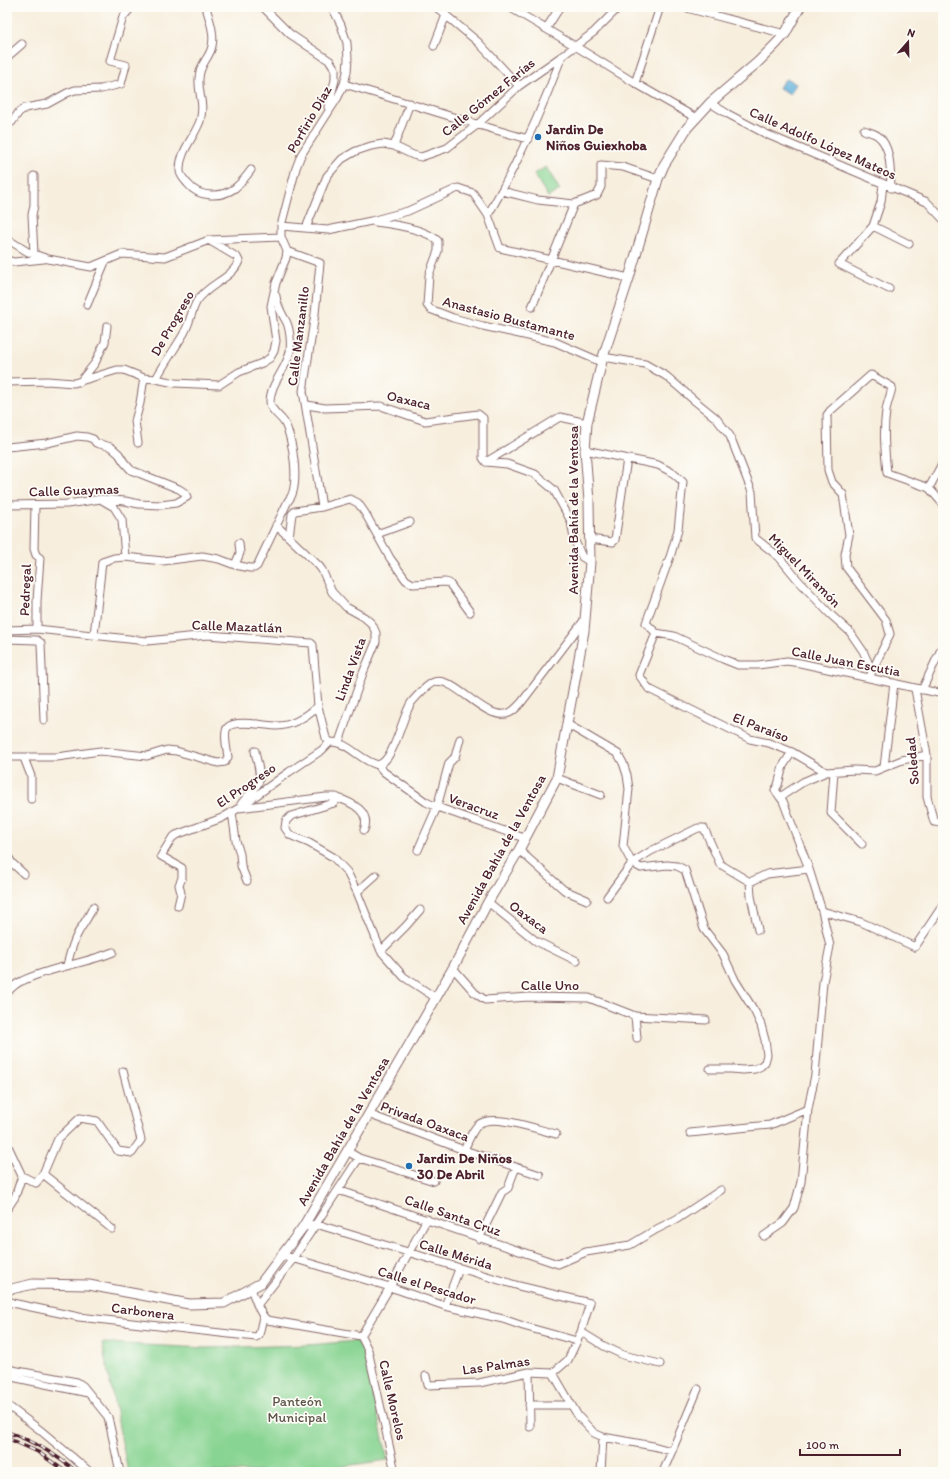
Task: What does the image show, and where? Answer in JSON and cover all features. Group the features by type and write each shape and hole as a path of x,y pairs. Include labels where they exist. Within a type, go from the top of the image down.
{"main road":[{"name":"Avenida Bahía de la Ventosa","path":"7,1290 33,1284 89,1285 189,1304 224,1303 261,1283 303,1227 453,968 488,902 519,850 557,778 584,631 590,562 589,501 585,450 587,423 602,359 629,278 658,179 687,128 710,103 758,62 785,34 800,7"}],"street":[{"path":"7,123 12,122 25,108 46,104 75,90 101,89 121,84 126,65 110,61 118,29 123,17 132,7"},
{"path":"206,7 213,36 211,49 200,70 199,79 203,109 199,122 182,158 180,171 181,175 190,188 211,196 224,193 234,188 251,170"},
{"path":"263,7 290,34 330,61 335,69 335,80 325,117"},
{"path":"332,7 341,25 347,43 348,59 344,84 410,103 477,125 528,138"},
{"path":"436,7 478,42 519,86"},
{"path":"509,7 696,118"},
{"path":"546,29 560,7"},
{"name":"Calle Gómez Farías","path":"306,228 327,176 342,159 356,151 371,146 384,144 394,146 421,157 447,148 477,125 519,86 594,32 619,7"},
{"path":"635,83 660,7"},
{"path":"683,7 785,34"},
{"path":"434,46 446,15"},
{"path":"7,57 22,44"},
{"path":"488,215 502,191 528,138 541,110 562,56"},
{"name":"Porfirio Díaz","path":"281,236 281,226 301,155 344,84"},
{"path":"394,146 410,103"},
{"name":"Calle Adolfo López Mateos","path":"710,103 766,134 927,202 943,219"},
{"path":"864,130 878,136 885,145 889,156 892,188"},
{"path":"502,191 538,200 574,204 597,195 601,186 601,166 623,167 658,179"},
{"path":"34,176 34,205 32,215 34,254"},
{"path":"883,184 881,202 873,226 839,264 889,289"},
{"path":"281,226 328,230 371,221 408,211 458,188 473,193 488,215 500,248 629,278"},
{"path":"532,307 574,204"},
{"name":"Anastasio Bustamante","path":"371,221 420,231 433,236 438,241 438,251 429,275 427,305 430,309 445,316 483,326 556,342 602,359"},
{"path":"873,226 909,244"},
{"path":"7,239 28,252 48,259 91,267 122,254 165,257 209,240 281,236 287,251 286,258 276,283 276,290 277,304 288,328 290,347 287,361 274,384 270,406 284,422 291,445 296,473 293,494 288,501 257,566 254,568 235,565 219,559 202,556 163,561 125,557 114,558 102,562 94,635"},
{"name":"De Progreso","path":"156,379 165,362 184,334 197,300 237,267 239,261 237,257 209,240"},
{"name":"Calle Manzanillo","path":"287,251 320,263 315,314 303,391 307,405 322,507"},
{"path":"7,260 14,262 48,259"},
{"path":"87,305 105,262"},
{"path":"7,382 47,381 74,383 117,370 124,370 144,378 183,384 219,385 239,372 262,363 270,358 274,351 276,340 271,306 276,290"},
{"path":"80,382 95,363 105,342 107,326"},
{"name":"Miguel Miramón","path":"602,359 645,364 666,376 695,402 716,418 730,436 752,492 755,538 779,557 825,609 850,632 863,651 870,674"},
{"path":"870,674 890,634 886,620 846,567 844,554 849,534 843,494 832,482 828,470 827,415 871,375 892,387 886,408 883,432 887,473 929,488 943,504"},
{"path":"138,443 135,421 140,403 144,378"},
{"name":"Oaxaca","path":"307,405 325,408 381,406 425,420 478,414 483,418 483,458 486,462"},
{"path":"486,462 560,417 587,423"},
{"name":"Calle Guaymas","path":"7,447 47,443 77,436 93,439 96,443 110,447 119,454 131,470 178,489 185,493 187,497 176,503 161,505 101,499 67,504 7,505"},
{"path":"585,450 658,465 673,473 683,482 678,530 646,624 656,633"},
{"path":"589,539 613,542 615,540 628,459"},
{"path":"486,462 507,464 535,474 554,490 571,521 574,539 582,558 590,562"},
{"path":"929,488 943,462"},
{"path":"101,499 114,507 122,520 125,557"},
{"path":"289,537 292,514 294,511 322,507 350,499 354,500 365,513 390,558 406,580 413,584 449,583 470,612"},
{"name":"Pedregal","path":"35,505 34,548 36,555 40,558 37,629"},
{"path":"377,534 410,522"},
{"name":"Linda Vista","path":"276,525 322,570 332,592 346,607 364,617 372,624 376,633 376,642 339,742"},
{"path":"235,565 240,553 239,543"},
{"path":"378,765 382,764 386,759 401,729 411,703 433,682 443,681 479,705 493,712 502,714 509,713 521,703 585,619"},
{"name":"Calle Mazatlán","path":"7,630 37,629 147,641 208,636 311,643 313,645 318,706 326,738 330,742"},
{"name":"Calle Juan Escutia","path":"656,633 674,636 738,665 758,665 787,661 870,674 894,683 943,694"},
{"name":"El Paraíso","path":"656,633 639,675 649,689 750,739 769,743 792,752 830,772"},
{"path":"7,639 37,640 41,643 44,720"},
{"path":"919,689 943,645"},
{"path":"884,767 894,683"},
{"name":"Soledad","path":"919,689 927,755 927,797 934,822 943,823"},
{"path":"7,757 57,757 100,751 147,756 167,750 176,751 218,763 225,762 228,757 225,733 228,727 234,724 261,724 278,726 296,721 318,706"},
{"path":"567,724 618,754 628,775 629,789 623,846 632,863 641,868 667,865 677,866 685,870 704,930 722,954 761,1025 766,1055 765,1062 761,1066 755,1069 742,1070 710,1069"},
{"path":"418,850 437,807 448,763 455,757 460,739"},
{"path":"330,742 339,742 363,758 378,765 384,772 426,802 437,807"},
{"name":"El Progreso","path":"178,906 182,893 179,885 182,878 182,868 161,856 171,840 176,835 222,818 239,808 322,750 330,742"},
{"path":"239,808 246,796 258,784 259,773 255,751"},
{"path":"764,1236 783,1223 794,1208 801,1182 808,1109 815,1075 823,982 830,946 822,911 809,869 783,801 775,790 778,785 783,766 792,752"},
{"path":"780,796 803,782 830,772 854,770 875,771 902,760 927,755"},
{"path":"24,758 31,776 31,799"},
{"path":"830,772 831,813 862,844"},
{"path":"557,778 601,795"},
{"path":"239,808 336,797 358,807 365,815 366,823 364,830"},
{"path":"338,798 334,803 291,816 286,821 285,828 290,835 309,843 333,857 347,872 357,892 381,951 404,977 436,998"},
{"name":"Veracruz","path":"437,807 524,838"},
{"path":"232,812 241,866 247,881"},
{"path":"607,897 632,863 650,851 698,828 704,828 720,864 750,882"},
{"path":"519,850 564,890 587,900"},
{"path":"7,855 24,874"},
{"path":"750,882 767,874 809,869"},
{"path":"357,892 376,875"},
{"path":"750,882 751,896 758,930"},
{"name":"Oaxaca","path":"488,902 536,941 578,961"},
{"path":"822,911 861,922 915,947 943,905"},
{"path":"67,965 72,946 93,907"},
{"path":"381,951 420,910"},
{"path":"7,992 20,981 67,965 104,956 113,952"},
{"name":"Calle Uno","path":"453,968 475,993 485,1000 529,997 589,998 635,1016 706,1020"},
{"path":"635,1016 637,1038"},
{"path":"7,1144 22,1176 36,1183 43,1174 58,1139 80,1118 97,1121 118,1151 132,1153 141,1140 123,1071"},
{"path":"690,1133 765,1126 808,1109"},
{"name":"Privada Oaxaca","path":"368,1114 464,1150 540,1175"},
{"path":"464,1150 477,1125 485,1120 503,1120 556,1134"},
{"path":"347,1151 360,1158 434,1180"},
{"path":"258,1304 293,1259 360,1158"},
{"path":"479,1239 502,1192 508,1188 516,1167"},
{"path":"43,1174 112,1229"},
{"path":"7,1209 15,1197 22,1176"},
{"name":"Calle Santa Cruz","path":"338,1190 427,1219 479,1239 558,1264 586,1252 630,1245 677,1219 720,1190"},
{"path":"251,1289 263,1317 271,1321 361,1336 427,1219"},
{"path":"303,1227 316,1224"},
{"name":"Calle Mérida","path":"316,1224 459,1269 519,1286 590,1302 581,1332"},
{"name":"Calle el Pescador","path":"282,1255 390,1287 444,1306 503,1319 576,1341"},
{"path":"444,1306 459,1269"},
{"name":"Carbonera","path":"7,1299 12,1303 79,1317 256,1337 259,1335 263,1317"},
{"path":"660,1364 624,1355 604,1346 581,1332 568,1360 553,1373 578,1416 594,1433 603,1437 653,1446 671,1451"},
{"name":"Calle Morelos","path":"361,1336 368,1350 395,1472"},
{"path":"7,1369 77,1382 83,1386 108,1417 120,1472"},
{"path":"529,1372 530,1427"},
{"name":"Las Palmas","path":"426,1376 428,1384 479,1383 529,1372 553,1373"},
{"path":"7,1376 88,1393"},
{"path":"663,1472 698,1389"},
{"path":"529,1405 571,1404"},
{"path":"7,1405 40,1430 90,1472"},
{"path":"601,1472 603,1437"}],"green space":[{"path":"546,167 560,190 548,197 534,174"},
{"name":"Panteón Municipal","path":"356,1341 363,1352 388,1460 301,1472 128,1472 102,1343 206,1348 308,1345"}],"water":[{"path":"787,79 796,84 790,94 779,88 783,81"}],"railway":[{"path":"7,1432 44,1449 61,1459 77,1472"},
{"path":"7,1438 38,1452 66,1472"}],"place":[{"name":"Jardin De Niños Guiexhoba","path":"538,137"},
{"name":"Jardin De Niños 30 De Abril","path":"409,1166"}]}
